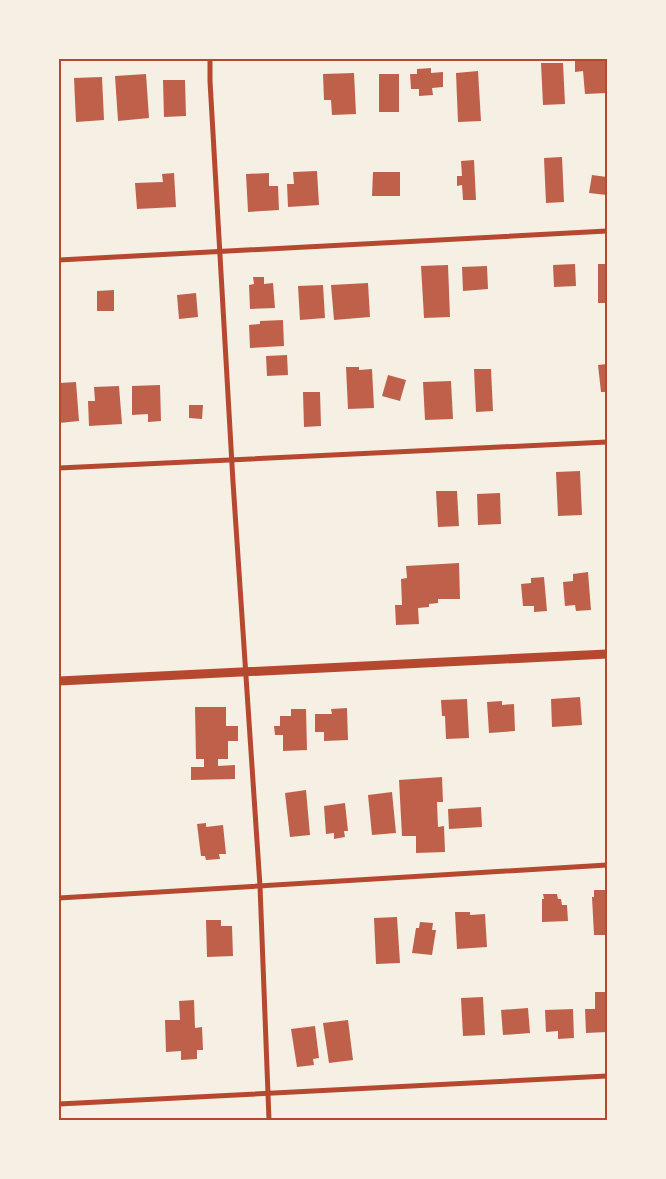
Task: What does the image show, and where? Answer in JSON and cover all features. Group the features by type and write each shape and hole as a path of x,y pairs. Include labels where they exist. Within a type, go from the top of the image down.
{"street":[{"path":"210,59 232,461 260,886 269,1120"},
{"path":"59,260 607,231"},
{"path":"59,468 607,442"},
{"path":"59,681 607,654"},
{"path":"59,898 607,865"},
{"path":"59,1104 607,1076"}],"building":[{"path":"589,59 607,60 607,93 585,94 583,71 575,72 575,61"},
{"path":"541,63 563,63 565,104 543,105"},
{"path":"431,68 431,73 443,72 443,87 432,88 433,95 419,96 419,89 411,89 410,74 417,74 417,69"},
{"path":"478,71 481,121 458,122 456,73"},
{"path":"354,73 356,114 332,115 331,100 324,100 323,74"},
{"path":"146,74 149,118 118,121 115,76"},
{"path":"379,74 399,74 399,112 379,112"},
{"path":"102,77 104,120 76,122 74,78"},
{"path":"163,80 185,80 186,116 164,117"},
{"path":"562,157 564,202 546,203 544,158"},
{"path":"474,160 476,200 463,200 462,185 457,186 457,176 462,176 461,161"},
{"path":"317,171 319,205 288,207 287,184 294,184 293,172"},
{"path":"373,172 400,172 400,196 372,196"},
{"path":"174,173 176,207 137,209 135,183 163,182 162,174"},
{"path":"269,173 269,186 278,186 279,210 248,212 246,174"},
{"path":"592,175 607,177 607,195 589,193"},
{"path":"575,264 576,286 554,287 553,265"},
{"path":"598,264 607,264 607,303 598,303"},
{"path":"448,265 450,317 424,318 421,266"},
{"path":"487,266 488,289 463,291 462,267"},
{"path":"253,277 264,277 264,284 273,283 275,308 250,309 249,285 254,284"},
{"path":"368,283 370,317 334,320 331,285"},
{"path":"323,285 325,318 300,320 298,286"},
{"path":"114,290 114,311 97,311 97,291"},
{"path":"196,293 198,317 179,319 177,295"},
{"path":"283,320 284,346 250,348 249,325 260,324 260,321"},
{"path":"287,355 288,375 267,376 266,356"},
{"path":"607,364 607,392 601,392 598,365"},
{"path":"346,367 359,367 359,370 372,369 374,408 348,409"},
{"path":"474,369 491,369 493,411 476,412"},
{"path":"388,375 406,380 400,401 382,396"},
{"path":"451,381 453,419 425,420 423,382"},
{"path":"76,382 79,421 59,423 59,383"},
{"path":"160,385 161,421 148,422 148,414 132,415 132,386"},
{"path":"119,386 122,424 89,426 88,401 95,401 94,387"},
{"path":"303,392 320,392 321,426 304,427"},
{"path":"189,405 203,405 202,419 189,418"},
{"path":"580,471 582,515 558,516 556,472"},
{"path":"436,491 457,491 459,526 438,527"},
{"path":"500,493 501,524 478,525 477,494"},
{"path":"459,563 460,599 438,599 438,603 429,604 429,607 418,608 419,624 396,625 395,605 402,605 401,579 407,578 406,566"},
{"path":"588,572 591,610 576,611 575,605 565,606 563,582 573,581 573,574"},
{"path":"544,577 547,611 534,612 534,606 523,606 521,584 531,583 531,578"},
{"path":"580,697 582,725 552,727 551,699"},
{"path":"467,699 469,738 446,739 445,716 442,716 441,700"},
{"path":"502,701 502,705 514,704 515,731 489,733 487,702"},
{"path":"195,707 226,707 226,726 238,726 238,741 228,741 228,759 218,759 218,766 235,765 235,779 191,780 191,767 204,767 204,759 196,759"},
{"path":"347,708 348,740 324,741 324,732 315,732 315,714 332,714 331,709"},
{"path":"291,709 306,709 307,750 283,751 283,735 275,735 274,726 280,726 280,716 291,716"},
{"path":"442,777 443,802 437,802 438,827 444,826 445,852 416,853 416,836 402,836 399,780"},
{"path":"306,790 310,835 290,837 285,793"},
{"path":"392,792 396,833 372,835 368,795"},
{"path":"345,803 348,831 344,831 345,837 334,839 334,833 326,834 324,806"},
{"path":"481,807 482,827 449,829 448,809"},
{"path":"206,823 206,827 223,825 226,854 219,854 220,859 206,860 205,856 201,856 197,824"},
{"path":"594,890 607,890 607,935 594,935 592,897 594,897"},
{"path":"543,894 557,894 558,899 561,899 562,905 567,905 568,921 542,922"},
{"path":"455,912 470,912 470,915 485,914 487,947 457,949"},
{"path":"397,917 400,963 376,964 374,918"},
{"path":"206,920 221,920 221,926 232,926 233,956 207,957"},
{"path":"420,922 433,923 432,930 436,930 432,955 412,953 416,928 419,928"},
{"path":"595,992 607,992 607,1032 586,1033 585,1009 595,1009"},
{"path":"483,997 485,1035 463,1036 461,998"},
{"path":"194,1000 195,1028 202,1027 203,1050 197,1050 197,1059 181,1060 181,1051 166,1052 165,1020 180,1020 179,1001"},
{"path":"528,1008 530,1033 503,1035 501,1010"},
{"path":"573,1009 574,1038 558,1039 558,1031 546,1032 545,1010"},
{"path":"348,1020 353,1060 329,1063 323,1023"},
{"path":"315,1026 319,1058 313,1059 314,1065 297,1067 291,1029"}]}
